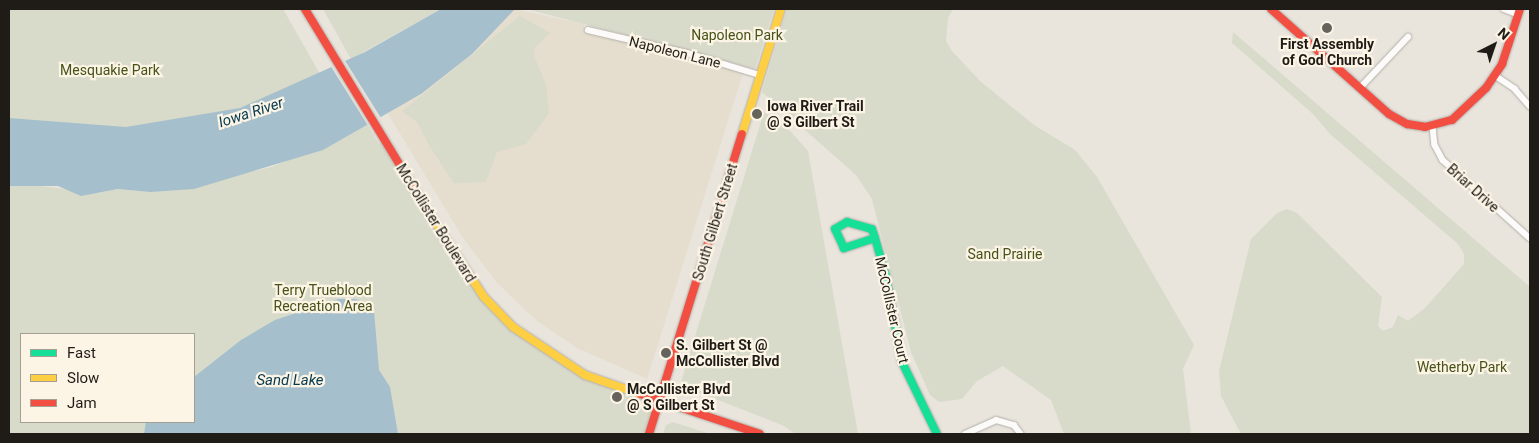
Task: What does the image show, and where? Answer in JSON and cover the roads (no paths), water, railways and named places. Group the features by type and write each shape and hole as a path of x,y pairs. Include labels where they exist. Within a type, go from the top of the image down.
{"main road":[{"name":"McCollister Boulevard","path":"305,9 469,278 513,327 548,353 585,375 760,434"},
{"name":"South Gilbert Street","path":"649,434 661,401 781,9"},
{"path":"1271,9 1398,120 1433,127 1452,120 1496,76 1519,12"},
{"name":"McCollister Court","path":"875,238 844,248 837,238 835,229 846,222 872,229 875,238 902,362 937,434"}],"street":[{"path":"1504,9 1519,12"},
{"name":"Napoleon Lane","path":"588,30 687,53 760,75"},
{"path":"1360,88 1408,37"},
{"path":"1496,76 1515,89 1530,106"},
{"name":"Briar Drive","path":"1433,127 1435,145 1443,160 1530,238"},
{"path":"965,434 996,420 1014,424 1021,434"}],"water":[{"name":"Iowa River","path":"441,9 515,9 472,54 421,94 323,150 194,189 150,192 118,189 81,196 58,186 9,186 9,118 126,127 240,108 365,52"},
{"name":"Sand Lake","path":"338,299 356,299 374,311 379,370 390,387 398,434 144,434 146,423 195,423 195,376 241,340 275,320"}],"place":[{"name":"First Assembly of God Church","path":"1327,28"},
{"name":"Iowa River Trail @ S Gilbert St","path":"757,114"},
{"name":"S. Gilbert St @ McCollister Blvd","path":"666,353"},
{"name":"McCollister Blvd @ S Gilbert St","path":"617,397"}],"park label":[{"name":"Napoleon Park","path":"737,35"},
{"name":"Mesquakie Park","path":"110,70"},
{"name":"Sand Prairie","path":"1005,254"},
{"name":"Terry Trueblood Recreation Area","path":"323,298"},
{"name":"Wetherby Park","path":"1462,367"}]}
